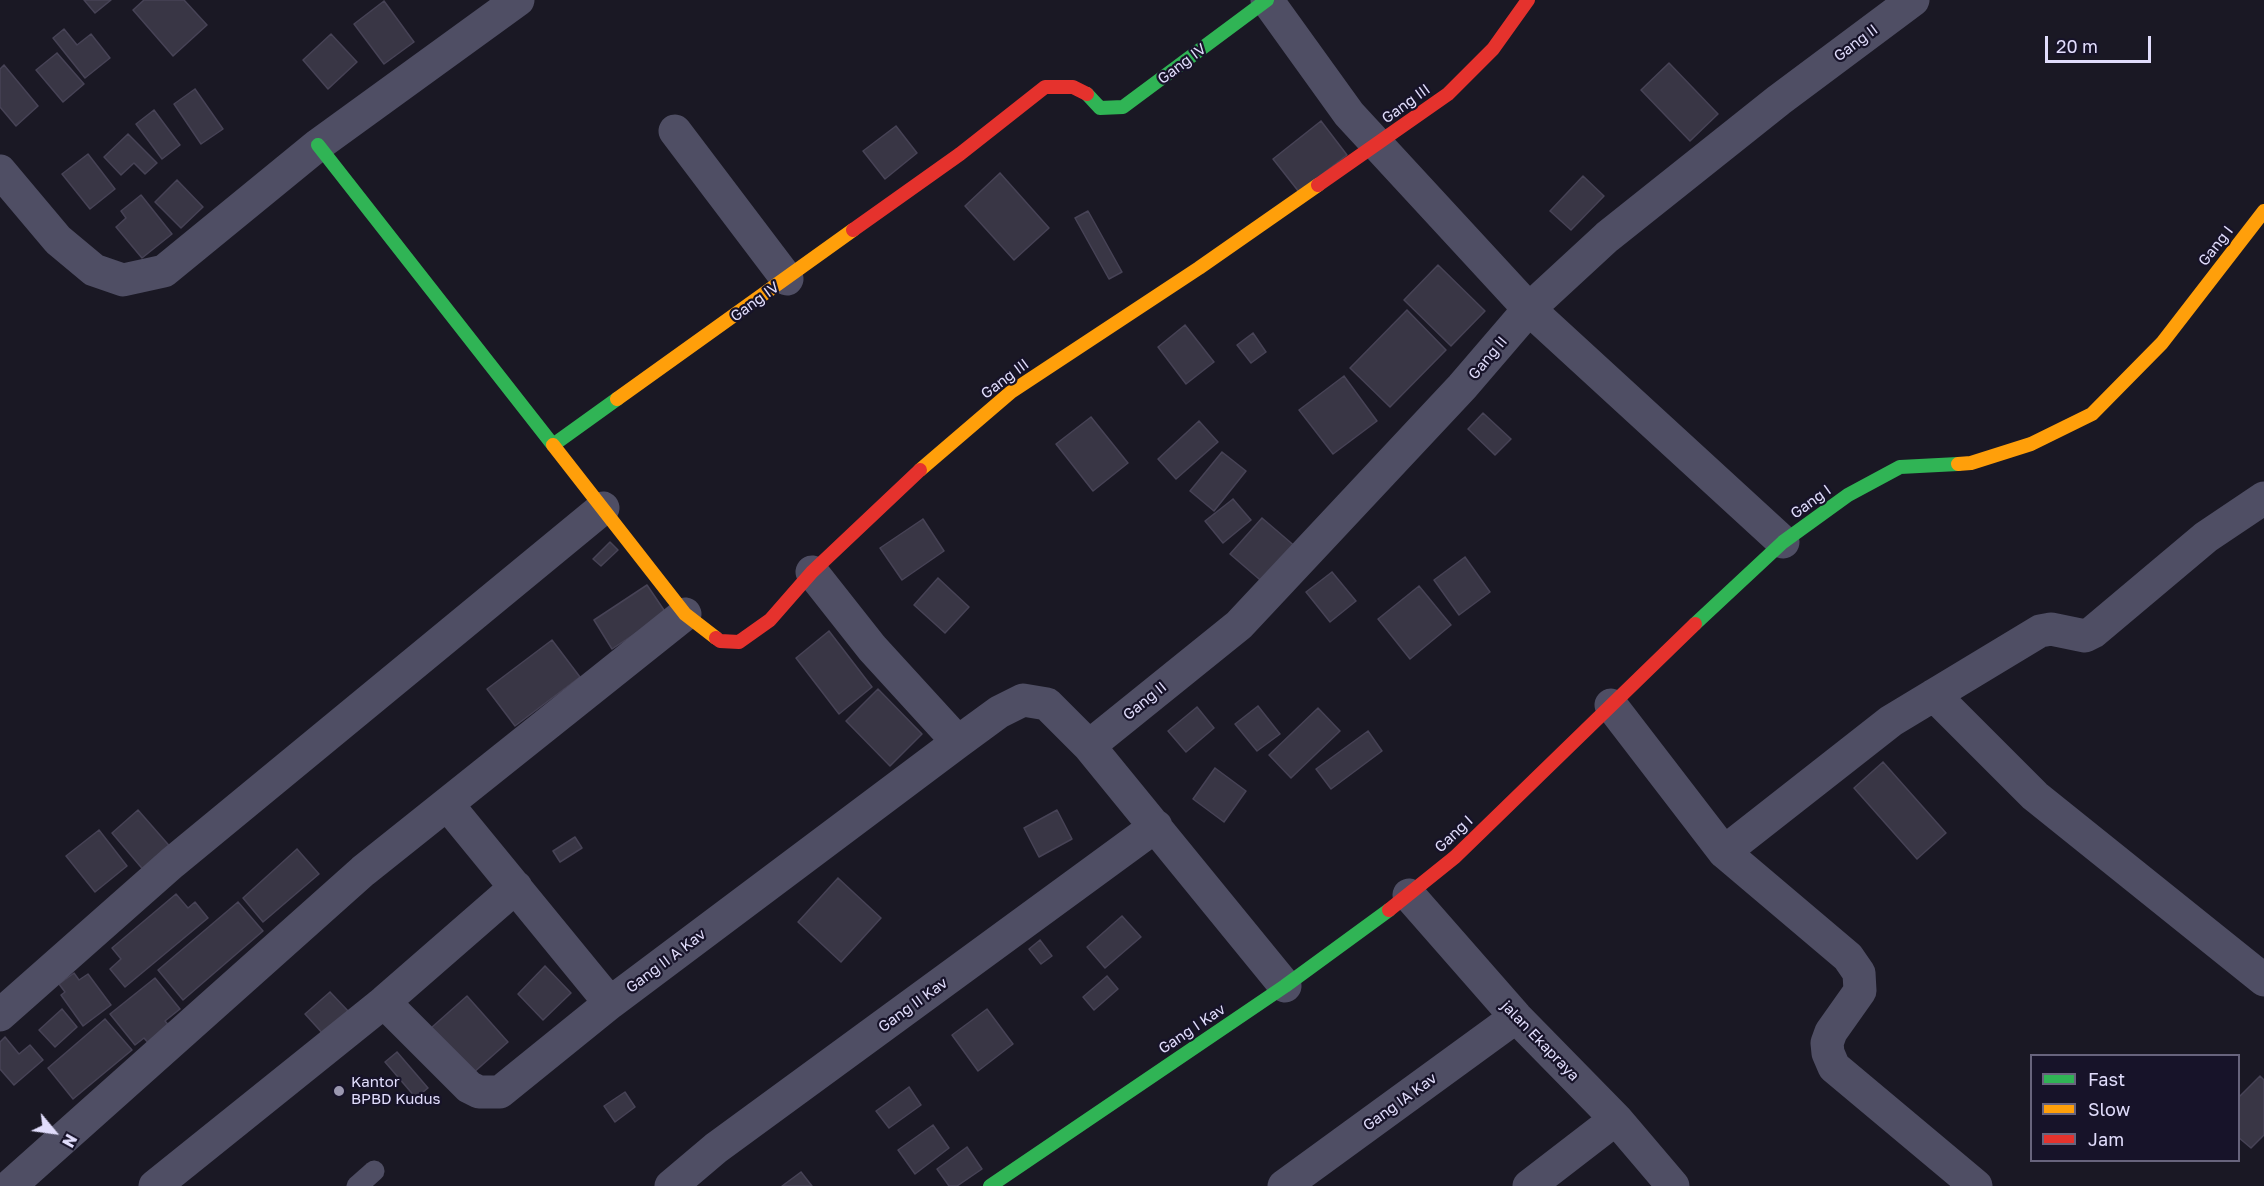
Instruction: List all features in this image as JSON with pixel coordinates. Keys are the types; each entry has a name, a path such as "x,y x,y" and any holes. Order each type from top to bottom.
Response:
{"street":[{"path":"0,171 58,240 94,270 123,280 164,271 318,145 518,0"},
{"name":"Gang III","path":"554,445 685,614 720,641 739,642 770,620 812,572 906,482 1011,393 1378,145 1448,94 1493,49 1528,0"},
{"name":"Gang II","path":"1089,746 1239,625 1462,387 1529,309 1625,222 1779,100 1913,0"},
{"path":"1277,4 1349,114 1529,309 1784,542"},
{"name":"Gang IV","path":"554,445 960,154 1045,87 1072,87 1086,93 1100,108 1111,110 1123,107 1277,4"},
{"path":"675,131 787,279"},
{"path":"318,145 554,445"},
{"name":"Gang I","path":"1409,895 1455,857 1611,705 1784,542 1848,495 1900,467 1971,463 2031,444 2092,414 2162,342 2264,211"},
{"path":"1724,852 1892,721 2040,631 2051,629 2085,636 2094,632 2206,537 2264,498"},
{"path":"0,1015 172,863 603,508"},
{"path":"812,572 872,648 958,742"},
{"path":"10,1186 363,871 685,614"},
{"path":"1934,695 2035,795 2264,980"},
{"name":"Gang II A Kav","path":"384,1002 469,1088 490,1093 500,1092 610,1003 958,742 999,712 1023,700 1047,704 1089,746 1285,986"},
{"path":"1611,705 1724,852 1848,957 1859,973 1860,991 1831,1032 1827,1043 1828,1053 1834,1067 1976,1186"},
{"path":"447,804 610,1003"},
{"name":"Gang II Kav","path":"671,1186 716,1148 1156,826"},
{"path":"156,1186 384,1002 516,887"},
{"name":"Gang I Kav","path":"990,1186 1285,986 1409,895"},
{"name":"jalan Ekapraya","path":"1409,895 1515,1017 1616,1119 1673,1186"},
{"name":"Gang IA Kav","path":"1284,1186 1515,1017"},
{"path":"1529,1186 1616,1119"}],"lane":[{"path":"357,1186 374,1171"}],"building":[{"path":"84,0 111,0 95,13"},
{"path":"144,0 184,0 207,25 173,56 133,10"},
{"path":"384,1 414,42 384,64 354,24"},
{"path":"64,29 77,45 91,34 110,58 85,78 53,38"},
{"path":"331,34 357,62 328,89 303,60"},
{"path":"57,53 84,84 63,102 36,70"},
{"path":"1669,63 1718,114 1690,141 1641,90"},
{"path":"4,65 38,106 16,126 0,107 0,69"},
{"path":"195,89 223,129 201,144 174,104"},
{"path":"154,110 180,145 162,159 136,124"},
{"path":"1321,121 1347,155 1299,192 1273,159"},
{"path":"896,126 917,153 885,179 863,151"},
{"path":"128,134 157,163 145,174 134,163 121,175 104,157"},
{"path":"88,154 115,189 90,209 62,174"},
{"path":"1000,173 1049,228 1014,260 965,206"},
{"path":"1583,176 1604,196 1571,230 1550,211"},
{"path":"177,180 203,207 181,228 155,202"},
{"path":"141,195 172,234 142,258 116,227 126,218 121,211"},
{"path":"1088,211 1122,272 1109,279 1075,218"},
{"path":"1438,265 1485,311 1451,346 1404,300"},
{"path":"1407,310 1446,350 1390,407 1350,368"},
{"path":"1185,325 1214,362 1186,384 1158,347"},
{"path":"1253,333 1266,352 1251,363 1237,345"},
{"path":"1344,376 1377,421 1333,454 1299,410"},
{"path":"1483,413 1511,439 1495,455 1468,429"},
{"path":"1091,417 1128,463 1093,491 1056,444"},
{"path":"1199,421 1218,442 1176,479 1158,459"},
{"path":"1222,452 1246,471 1214,511 1190,491"},
{"path":"1233,499 1251,520 1223,543 1205,521"},
{"path":"1262,518 1297,548 1266,585 1230,554"},
{"path":"923,519 944,551 902,580 880,548"},
{"path":"610,542 618,550 601,566 593,559"},
{"path":"1465,557 1490,592 1459,615 1434,580"},
{"path":"1332,572 1356,601 1330,622 1306,592"},
{"path":"938,578 969,607 945,633 914,605"},
{"path":"647,585 666,613 612,649 594,620"},
{"path":"1419,586 1451,625 1410,659 1378,619"},
{"path":"829,631 872,687 839,714 796,658"},
{"path":"552,640 580,677 515,726 487,689"},
{"path":"878,689 922,734 890,766 846,721"},
{"path":"1258,706 1280,734 1257,751 1235,724"},
{"path":"1197,707 1214,728 1186,752 1168,731"},
{"path":"1318,708 1340,731 1291,778 1269,755"},
{"path":"1368,731 1382,751 1331,789 1316,769"},
{"path":"1883,762 1946,833 1917,859 1854,788"},
{"path":"1215,768 1246,791 1224,822 1193,799"},
{"path":"138,810 173,850 146,873 112,833"},
{"path":"1057,810 1072,839 1039,857 1024,828"},
{"path":"99,830 127,866 95,892 66,856"},
{"path":"575,837 582,848 560,862 553,851"},
{"path":"297,849 319,874 263,922 243,898"},
{"path":"838,878 881,918 841,962 798,922"},
{"path":"176,894 188,908 195,902 208,918 125,987 110,969 121,959 112,948"},
{"path":"238,902 263,931 183,1000 158,970"},
{"path":"1122,916 1141,937 1105,968 1087,947"},
{"path":"1040,940 1052,956 1041,964 1029,949"},
{"path":"545,966 571,993 543,1020 518,994"},
{"path":"74,973 79,980 88,974 111,1005 83,1026 61,995 65,992 59,984"},
{"path":"1107,976 1118,989 1094,1010 1083,997"},
{"path":"155,978 180,1009 165,1021 172,1029 151,1046 144,1038 135,1045 110,1014"},
{"path":"330,992 350,1013 325,1036 305,1014"},
{"path":"467,996 508,1042 472,1074 431,1028"},
{"path":"62,1009 77,1027 55,1047 39,1030"},
{"path":"987,1009 1013,1044 978,1071 952,1035"},
{"path":"105,1019 132,1050 73,1099 48,1068"},
{"path":"5,1037 19,1054 30,1045 43,1060 14,1085 0,1069 0,1042"},
{"path":"397,1052 428,1088 416,1098 385,1062"},
{"path":"2260,1076 2264,1080 2264,1135 2251,1148 2240,1139 2240,1096"},
{"path":"909,1087 921,1105 889,1128 876,1111"},
{"path":"625,1092 635,1107 615,1122 604,1106"},
{"path":"933,1125 949,1148 915,1174 898,1150"},
{"path":"967,1147 982,1169 957,1186 949,1186 937,1169"},
{"path":"801,1172 812,1186 782,1186"}],"traffic: fast":[{"path":"1087,94 1100,108 1123,107 1267,0"},
{"path":"318,145 553,445 617,399"},
{"path":"1695,624 1783,542 1848,495 1900,467 1958,464"},
{"path":"990,1186 1285,986 1389,910"}],"traffic: slow":[{"path":"920,470 1011,392 1199,268 1318,185"},
{"path":"1958,464 1971,463 2031,444 2092,414 2162,343 2264,211"},
{"path":"617,399 853,230"},
{"path":"553,445 685,614 716,638"}],"traffic: jam":[{"path":"1318,185 1448,94 1493,49 1528,0"},
{"path":"853,230 960,154 1045,87 1073,87 1087,94"},
{"path":"716,638 720,641 739,642 770,620 812,572 920,470"},
{"path":"1389,910 1455,857 1695,624"}],"place":[{"name":"Kantor BPBD Kudus","path":"339,1091"}]}
